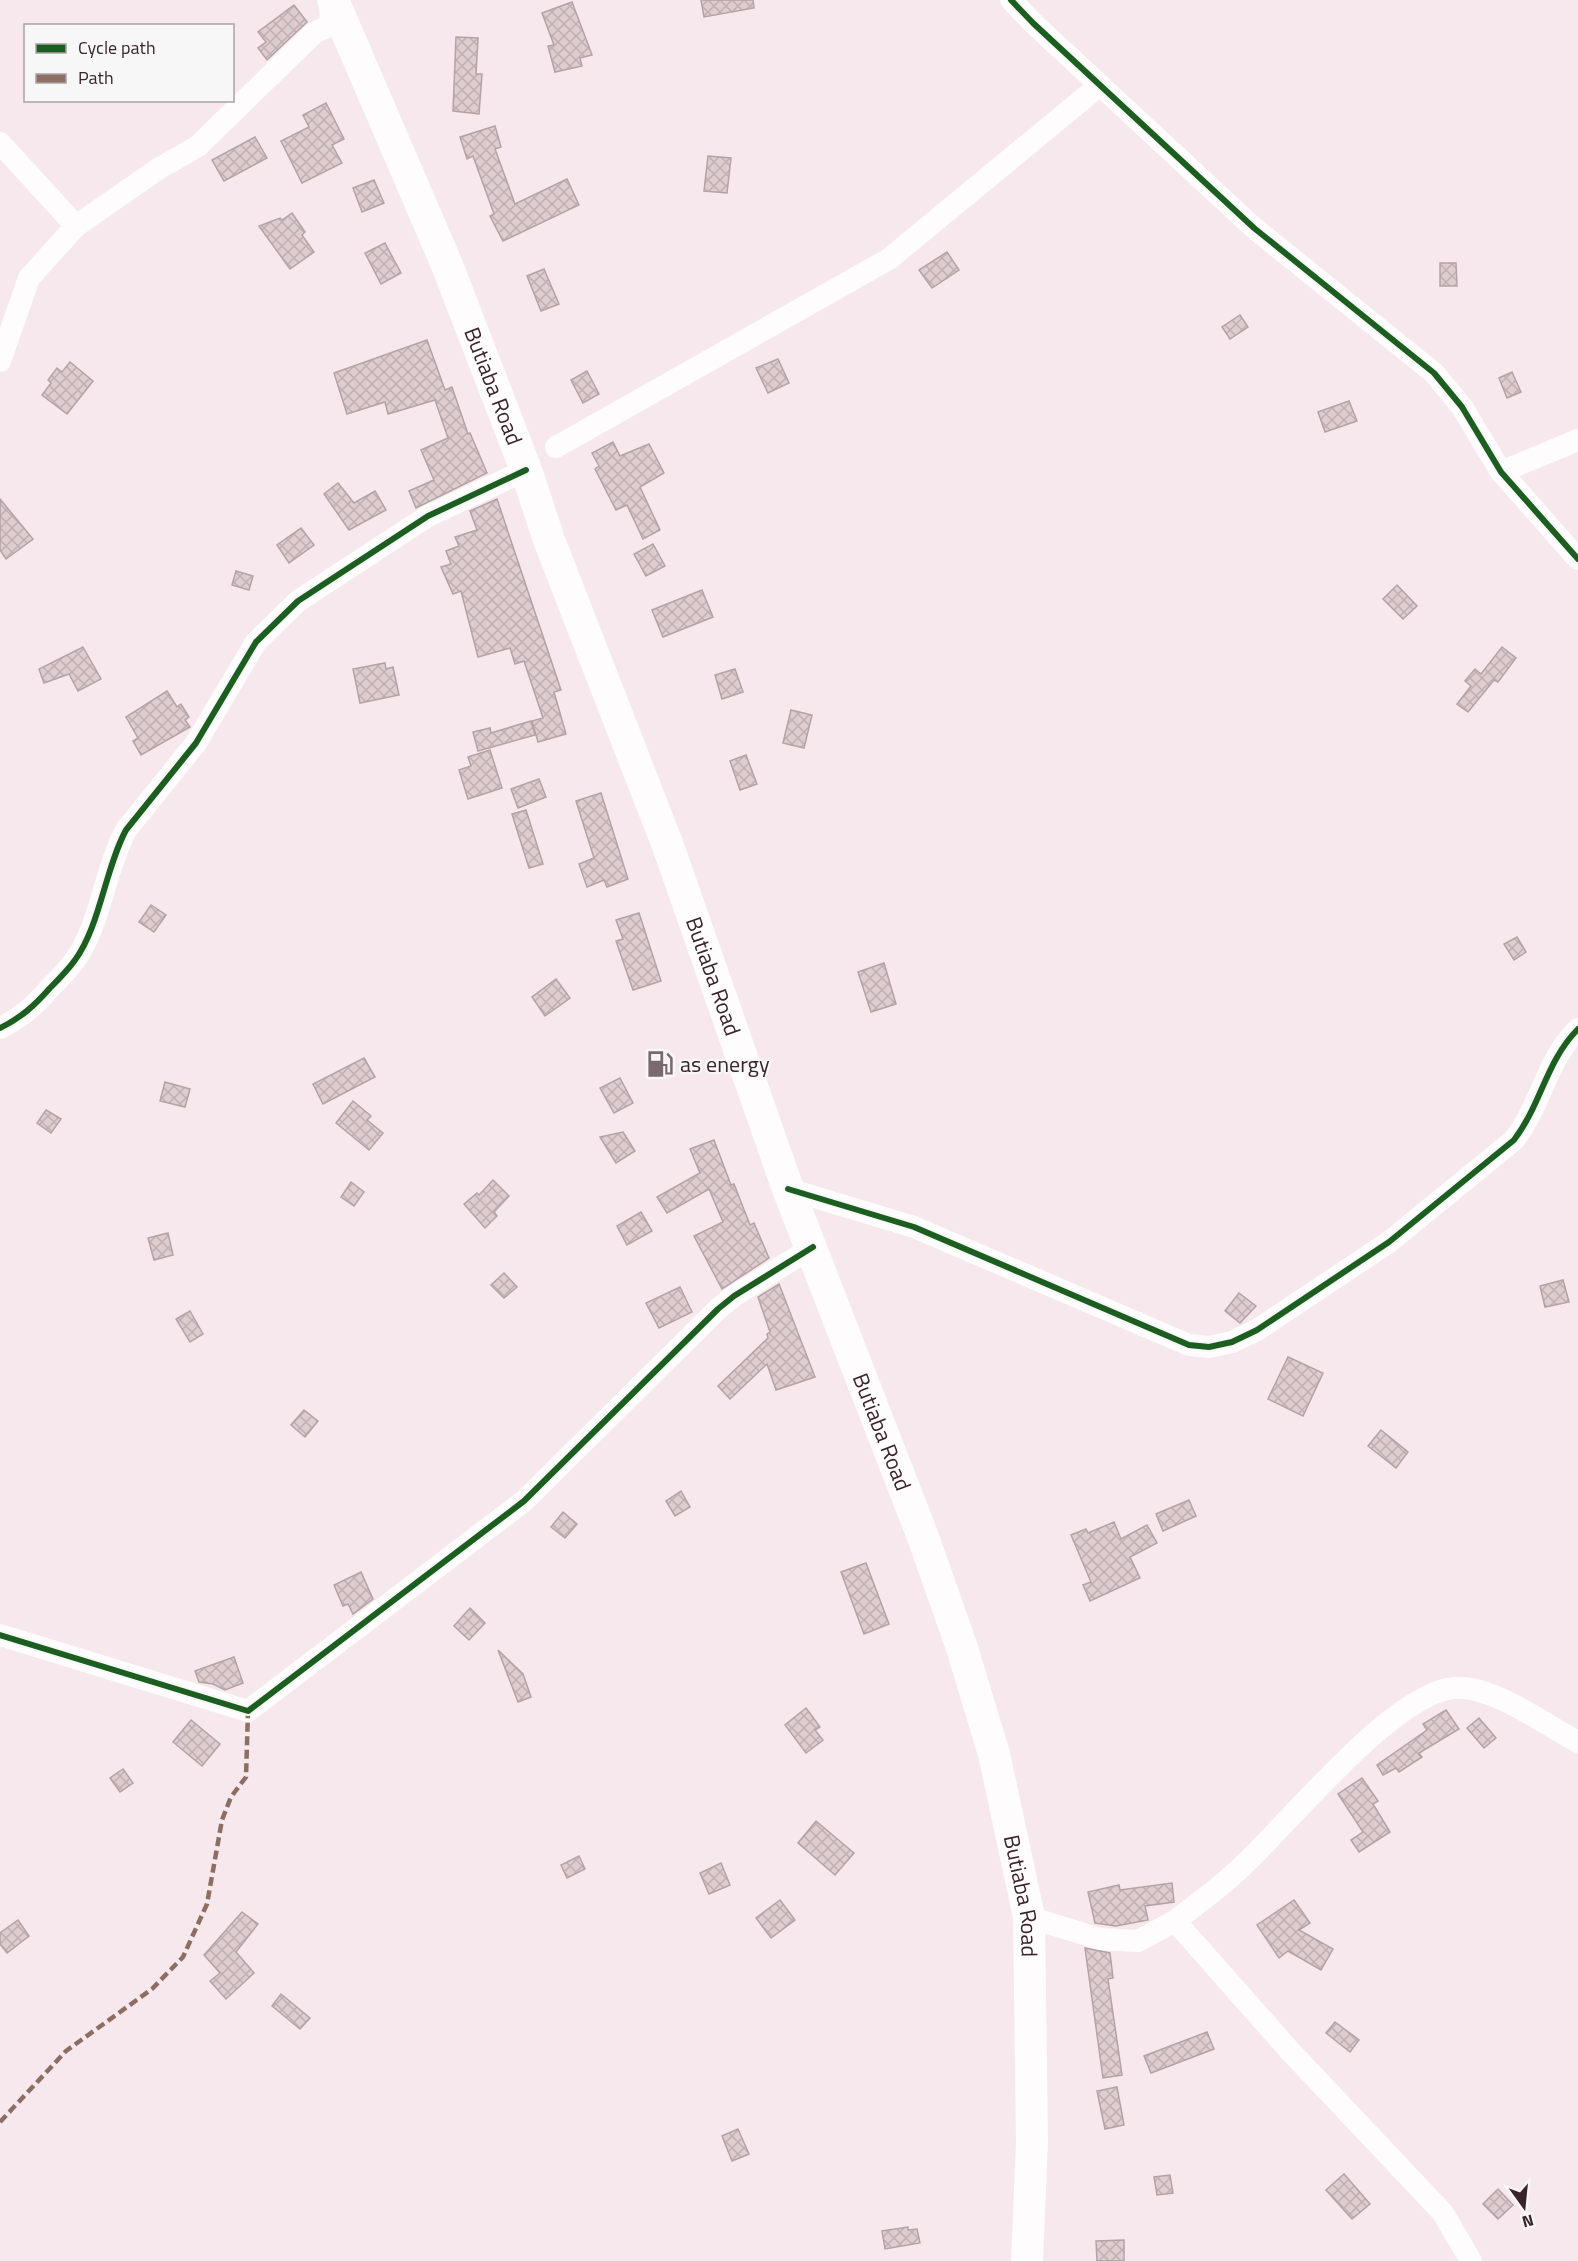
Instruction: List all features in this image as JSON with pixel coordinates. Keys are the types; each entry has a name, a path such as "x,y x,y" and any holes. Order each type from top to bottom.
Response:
{"main road":[{"name":"Butiaba Road","path":"332,0 447,265 526,470 549,540 668,846 788,1190 813,1247 923,1537 962,1648 993,1754 1029,1917 1032,2142 1027,2261"}],"street":[{"path":"0,361 29,278 76,226 158,169 181,158 198,146 314,33 331,25 332,0"},
{"path":"1011,0 1254,228 1434,373 1462,407 1501,472 1578,559"},
{"path":"556,447 889,259 1100,85"},
{"path":"0,143 76,226"},
{"path":"1501,472 1578,440"},
{"path":"0,1028 19,1019 76,960 86,941 117,846 126,830 196,743 256,642 298,601 428,516 526,470"},
{"path":"788,1190 914,1227 1189,1345 1209,1347 1232,1342 1257,1330 1389,1242 1514,1140 1527,1124 1555,1058 1578,1029"},
{"path":"0,1635 248,1711 524,1501 718,1309 813,1247"},
{"path":"1029,1917 1100,1939 1138,1941 1175,1921 1236,1872 1339,1765 1413,1705 1434,1693 1454,1688 1475,1689 1499,1699 1578,1742"},
{"path":"1175,1921 1290,2051 1443,2213 1471,2261"}],"building":[{"path":"701,0 753,0 754,8 704,17"},
{"path":"572,2 592,55 580,58 582,66 555,72 548,46 554,45 542,13"},
{"path":"294,5 307,22 267,60 258,48 266,42 258,32"},
{"path":"456,37 478,38 476,74 482,74 479,114 453,111"},
{"path":"326,103 344,139 332,145 342,163 302,183 281,141 309,127 303,115"},
{"path":"495,126 501,147 495,149 515,204 567,179 579,205 503,241 490,216 494,214 473,156 467,159 460,137"},
{"path":"255,137 267,158 224,181 212,160"},
{"path":"708,156 731,158 727,193 704,191"},
{"path":"374,180 384,203 362,212 353,188"},
{"path":"292,213 305,232 302,235 314,252 290,269 259,226 280,218 282,220"},
{"path":"385,243 401,273 381,284 365,253"},
{"path":"947,252 959,270 932,288 919,270"},
{"path":"1440,263 1456,263 1457,286 1440,286"},
{"path":"544,269 559,304 541,311 527,276"},
{"path":"1240,315 1248,327 1230,339 1222,327"},
{"path":"427,340 445,390 452,387 468,434 470,433 487,473 416,508 409,491 434,480 421,450 448,438 435,400 388,414 385,402 347,414 334,373"},
{"path":"778,359 789,383 768,393 756,368"},
{"path":"70,362 93,381 67,414 42,395 51,383 48,380 57,368 62,372"},
{"path":"587,371 599,394 583,403 571,380"},
{"path":"1512,372 1521,392 1507,398 1499,378"},
{"path":"1349,401 1357,421 1325,432 1318,412"},
{"path":"613,442 620,456 649,444 664,473 640,487 660,530 643,539 627,505 616,510 595,469 599,466 592,453"},
{"path":"338,483 354,503 375,491 386,510 349,530 324,494"},
{"path":"0,499 33,539 6,559 0,550"},
{"path":"497,499 561,690 554,692 566,734 538,742 532,721 543,718 524,661 515,664 510,648 478,657 461,591 453,594 441,567 451,564 446,551 459,546 455,537 477,530 470,511"},
{"path":"301,528 314,545 289,563 277,545"},
{"path":"653,544 665,566 646,576 634,554"},
{"path":"236,571 253,576 249,590 232,585"},
{"path":"1397,585 1417,606 1403,619 1383,599"},
{"path":"702,590 713,617 663,637 652,610"},
{"path":"83,647 101,679 78,691 69,674 44,683 39,669"},
{"path":"1502,647 1516,658 1498,682 1494,680 1468,712 1457,704 1471,686 1465,681 1475,669 1481,674"},
{"path":"385,663 386,669 393,667 399,695 360,703 353,669"},
{"path":"735,669 743,692 722,699 715,675"},
{"path":"167,691 177,707 181,704 189,717 185,720 190,727 141,755 133,741 138,738 126,717"},
{"path":"791,710 812,715 804,748 783,743"},
{"path":"531,721 535,735 478,751 473,732 490,728 491,733"},
{"path":"490,750 502,788 468,799 459,770 471,766 468,757"},
{"path":"746,755 757,784 740,790 730,761"},
{"path":"539,779 546,797 518,808 511,789"},
{"path":"601,793 628,879 607,887 604,880 587,887 579,864 594,858 576,801"},
{"path":"526,810 543,864 529,868 512,814"},
{"path":"151,905 166,915 154,932 139,922"},
{"path":"639,913 661,981 633,990 616,941 623,939 616,920"},
{"path":"1517,937 1526,952 1514,960 1504,944"},
{"path":"884,963 896,1004 871,1012 858,972"},
{"path":"556,979 570,998 545,1016 532,997"},
{"path":"364,1058 375,1077 323,1104 313,1084"},
{"path":"620,1078 633,1103 614,1113 600,1088"},
{"path":"165,1082 190,1089 185,1107 160,1101"},
{"path":"353,1101 371,1116 367,1120 383,1133 369,1150 336,1123"},
{"path":"46,1110 61,1119 51,1133 37,1123"},
{"path":"623,1132 635,1151 616,1163 600,1137"},
{"path":"714,1140 731,1185 734,1184 750,1225 754,1223 769,1258 722,1289 694,1236 723,1222 709,1189 667,1213 657,1197 700,1173 690,1149"},
{"path":"493,1180 509,1196 494,1212 497,1216 485,1228 464,1204 477,1193 479,1195"},
{"path":"351,1182 364,1192 354,1206 341,1197"},
{"path":"641,1212 652,1231 627,1245 617,1226"},
{"path":"168,1233 173,1255 154,1260 148,1238"},
{"path":"504,1273 517,1287 504,1298 491,1285"},
{"path":"1563,1280 1569,1302 1545,1307 1540,1286"},
{"path":"779,1284 815,1377 776,1390 767,1364 730,1399 718,1386 768,1338 767,1334 770,1332 758,1297"},
{"path":"680,1287 692,1312 659,1328 646,1303"},
{"path":"1239,1293 1256,1306 1240,1323 1225,1311"},
{"path":"190,1311 203,1334 190,1342 176,1319"},
{"path":"1288,1357 1323,1373 1303,1416 1268,1399"},
{"path":"304,1410 318,1421 305,1437 291,1425"},
{"path":"1381,1430 1408,1452 1396,1468 1368,1446"},
{"path":"681,1491 690,1507 675,1516 666,1501"},
{"path":"1189,1500 1196,1516 1163,1531 1156,1514"},
{"path":"563,1512 577,1524 565,1538 551,1527"},
{"path":"1114,1522 1121,1539 1147,1525 1157,1543 1130,1557 1140,1578 1090,1601 1083,1585 1091,1582 1071,1535 1086,1529 1088,1533"},
{"path":"866,1563 889,1624 864,1634 841,1572"},
{"path":"361,1572 373,1599 353,1614 348,1604 343,1606 334,1585"},
{"path":"470,1608 485,1623 469,1640 454,1626"},
{"path":"498,1650 523,1674 531,1697 518,1702"},
{"path":"234,1657 243,1683 225,1690 213,1684 199,1682 195,1671"},
{"path":"806,1708 820,1727 815,1730 823,1740 806,1753 785,1725"},
{"path":"1446,1710 1459,1729 1419,1753 1422,1757 1399,1772 1396,1768 1383,1775 1377,1765 1427,1730 1423,1724"},
{"path":"1479,1718 1496,1738 1484,1748 1467,1728"},
{"path":"191,1720 220,1744 202,1766 173,1742"},
{"path":"123,1769 133,1783 120,1792 110,1778"},
{"path":"1362,1778 1378,1801 1373,1804 1390,1832 1359,1852 1351,1840 1363,1832 1338,1794"},
{"path":"816,1821 854,1853 835,1875 798,1843"},
{"path":"579,1856 585,1869 567,1878 561,1865"},
{"path":"721,1863 730,1885 709,1894 700,1873"},
{"path":"1172,1883 1174,1902 1145,1906 1148,1920 1116,1926 1095,1923 1088,1892 1119,1885 1120,1890"},
{"path":"780,1900 795,1920 771,1938 756,1918"},
{"path":"1294,1900 1310,1923 1299,1930 1333,1949 1321,1970 1288,1951 1279,1958 1257,1925"},
{"path":"242,1912 258,1924 236,1952 254,1973 226,1999 210,1981 220,1973 204,1955"},
{"path":"18,1920 29,1936 7,1953 0,1944 0,1933"},
{"path":"1085,1948 1110,1953 1113,1978 1108,1979 1122,2075 1103,2078"},
{"path":"281,1994 310,2018 300,2029 272,2006"},
{"path":"1335,2022 1359,2040 1350,2052 1326,2033"},
{"path":"1207,2032 1214,2049 1151,2073 1144,2056"},
{"path":"1117,2087 1124,2125 1105,2129 1097,2091"},
{"path":"738,2129 749,2154 732,2161 722,2136"},
{"path":"1344,2174 1370,2204 1352,2219 1326,2190"},
{"path":"1170,2175 1173,2193 1157,2195 1154,2177"},
{"path":"1498,2189 1513,2205 1498,2219 1483,2204"},
{"path":"908,2227 908,2230 917,2229 920,2243 885,2249 882,2231"},
{"path":"1124,2240 1124,2261 1097,2261 1096,2241"}],"marked path":[{"path":"0,2122 66,2051 152,1989 183,1957 207,1904 222,1820 231,1797 246,1777 248,1711"}],"cycle path":[{"path":"1011,0 1254,228 1434,373 1462,407 1501,472 1578,559"},
{"path":"0,1028 15,1020 33,1005 75,960 91,931 113,862 126,830 196,743 256,642 298,601 428,516 526,470"},
{"path":"788,1189 914,1227 1189,1345 1209,1347 1232,1342 1257,1330 1389,1242 1514,1140 1531,1112 1558,1055 1578,1029"},
{"path":"0,1635 248,1711 524,1501 718,1309 734,1296 813,1247"}],"place":[{"name":"as energy","path":"660,1064"}]}
